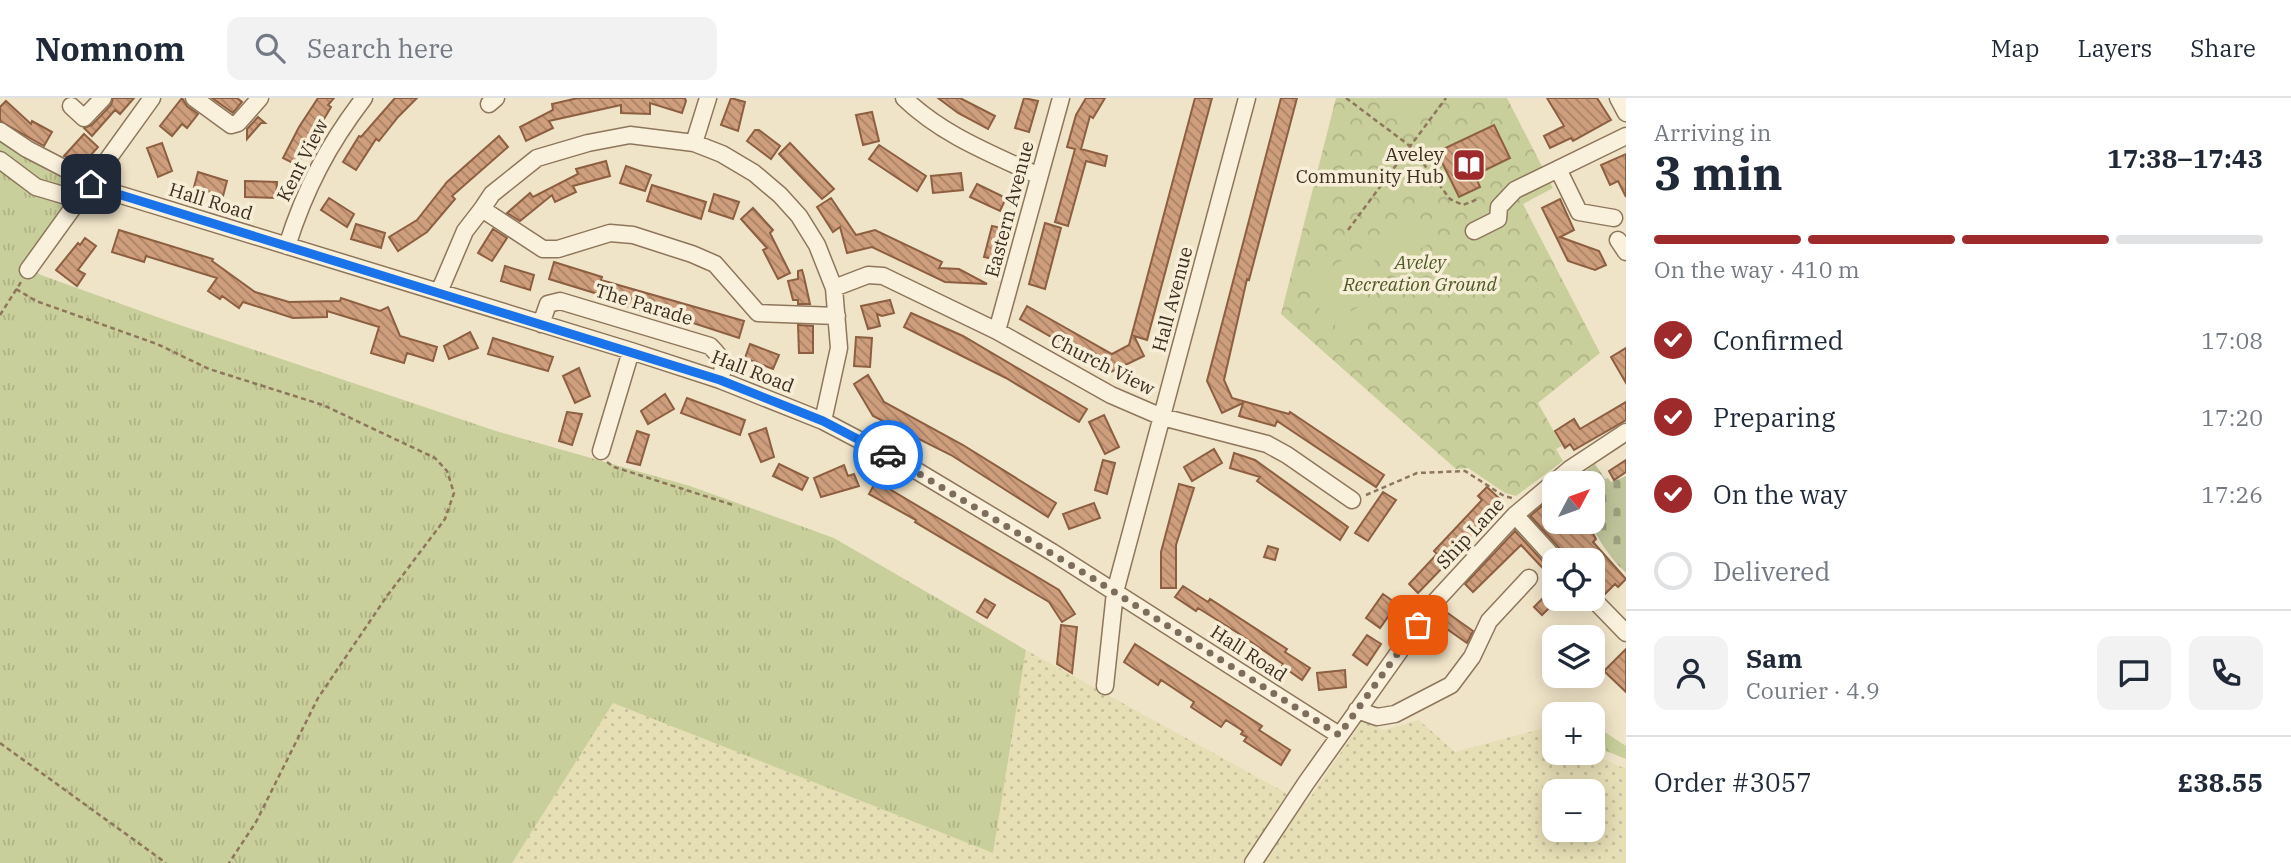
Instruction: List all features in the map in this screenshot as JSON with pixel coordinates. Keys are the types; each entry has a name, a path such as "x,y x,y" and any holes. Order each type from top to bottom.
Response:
{"street":[{"path":"71,106 85,118 103,98"},
{"path":"28,270 151,98"},
{"path":"194,98 231,125 238,123 260,98"},
{"name":"Kent View","path":"287,246 307,188 326,152 364,98"},
{"path":"694,143 708,98"},
{"path":"904,98 934,123 961,139 1039,176"},
{"name":"Eastern Avenue","path":"997,331 1061,98"},
{"name":"Hall Avenue","path":"1105,686 1115,592 1247,98"},
{"path":"1618,98 1626,113"},
{"name":"Hall Road","path":"0,131 27,149 108,191 631,351 720,380 823,421 907,465 1115,592 1339,735"},
{"path":"439,292 466,231 492,194 537,158 588,143 630,135 694,143 722,154 754,173 799,216 817,245 834,288 839,348 823,421"},
{"path":"1474,231 1498,219 1499,206 1515,190 1626,136"},
{"path":"0,160 36,187 80,200"},
{"path":"1558,169 1579,212 1614,218"},
{"path":"482,209 543,249 558,249 610,233 633,235 715,264 758,313 837,316"},
{"name":"Church View","path":"834,288 868,275 883,276 997,331 1082,380 1162,417 1267,444 1352,500"},
{"name":"The Parade","path":"541,324 548,304 560,301 710,346 723,360 724,368 720,380"},
{"path":"601,451 631,351"},
{"name":"Ship Lane","path":"1253,863 1339,735 1433,604 1528,503 1570,469 1626,432"},
{"path":"1515,515 1545,548"},
{"path":"1357,710 1377,717 1395,714 1451,685 1472,657 1489,621 1529,578"},
{"path":"1605,611 1626,633"}],"path":[{"path":"1346,98 1410,146 1450,199 1463,205 1478,200"},
{"path":"1348,230 1446,98"},
{"path":"0,315 16,289 36,301 157,344 209,369 323,405 435,458 447,471 453,493 445,519 387,596 318,698 256,822 229,863"},
{"path":"601,451 614,467 733,505"},
{"path":"1352,500 1417,473 1465,471 1504,496 1528,503"},
{"path":"0,743 166,863"}],"shaded area":[{"path":"1026,650 1306,804 1363,720 1383,730 1419,720 1455,752 1542,729 1542,765 1605,765 1605,760 1626,768 1626,863 512,863 613,703 993,853"}],"green space":[{"name":"Aveley Recreation Ground","path":"1336,98 1507,98 1553,188 1523,204 1600,353 1538,403 1562,446 1556,449 1563,461 1550,471 1542,471 1542,477 1516,496 1505,493 1468,468 1456,469 1281,314"},
{"path":"1373,98 1437,98 1415,128"},
{"path":"0,137 81,184 25,265 41,275 174,323 496,431 690,486 834,538 1026,650 993,853 613,703 512,863 0,863"},
{"path":"1417,217 1433,241 1395,265 1380,241"},
{"path":"1365,246 1385,278 1324,316 1304,284"},
{"path":"1376,296 1383,307 1377,310 1380,315 1348,333 1346,328 1339,332 1333,322"},
{"path":"1595,464 1600,471 1586,471"},
{"path":"1626,476 1626,573 1596,534 1605,534 1605,479 1608,478 1611,482"},
{"path":"1605,732 1626,746 1626,759 1606,751"}],"building":[{"path":"113,98 134,98 120,114 115,110 92,136 84,128 92,125 111,105"},
{"path":"182,98 187,106 198,114 187,128 182,124 172,136 160,126"},
{"path":"212,98 237,98 242,102 233,113"},
{"path":"318,98 334,98 297,165 283,158"},
{"path":"395,98 417,98 379,141 376,139 356,170 343,162 359,136 361,137"},
{"path":"578,98 685,98 686,101 682,113 650,103 650,114 621,113 621,105 549,121 553,128 526,141 520,127 553,110 552,104"},
{"path":"731,98 745,102 738,131 721,125"},
{"path":"938,98 960,98 995,116 988,129 958,113"},
{"path":"1024,98 1038,101 1029,132 1015,128"},
{"path":"1086,98 1105,98 1093,118 1090,116 1081,149 1107,156 1105,166 1086,161 1068,226 1055,222 1075,149 1067,147 1076,115"},
{"path":"1195,98 1212,98 1147,340 1134,336 1144,356 1111,372 1108,365 1104,367 1020,319 1027,306 1112,354 1129,345"},
{"path":"1281,98 1297,98 1249,280 1247,279 1224,380 1232,398 1289,414 1290,412 1384,475 1376,487 1277,421 1275,426 1239,416 1243,403 1222,413 1207,381"},
{"path":"1547,98 1597,98 1611,120 1573,141 1571,138 1550,148 1544,136 1564,126"},
{"path":"6,101 31,124 32,121 52,132 44,146 0,121 0,107"},
{"path":"872,112 879,141 863,145 856,115"},
{"path":"258,117 265,123 261,123 247,139 247,129"},
{"name":"Aveley Community Hub","path":"1494,125 1510,158 1475,175 1480,187 1459,197 1437,152"},
{"path":"755,130 759,130 780,146 771,159 747,141"},
{"path":"84,134 98,147 82,165 64,156"},
{"path":"499,136 508,147 452,196 455,199 427,232 398,251 389,237 417,220 447,182"},
{"path":"162,143 172,171 158,177 147,148"},
{"path":"790,143 834,189 822,199 779,154"},
{"path":"879,145 926,176 917,191 869,159"},
{"path":"1626,154 1626,197 1618,181 1610,185 1601,165"},
{"path":"606,161 610,176 573,186 576,192 555,202 552,195 520,221 507,213 530,193 533,197 578,174 576,169"},
{"path":"626,166 651,175 645,191 620,183"},
{"path":"198,172 227,181 223,196 194,187"},
{"path":"961,173 963,190 933,193 931,176"},
{"path":"245,181 277,182 276,198 245,197"},
{"path":"977,184 1006,198 1000,211 970,197"},
{"path":"652,185 706,202 701,219 647,201"},
{"path":"714,194 739,202 733,219 709,211"},
{"path":"329,198 354,214 347,227 321,210"},
{"path":"831,198 856,235 875,230 942,262 939,268 959,269 987,284 945,282 872,247 847,253 840,227 833,232 817,207"},
{"path":"1560,199 1574,230 1560,237 1599,251 1606,265 1595,270 1568,261 1542,208"},
{"path":"753,208 773,230 770,233 790,273 778,279 763,250 767,248 741,219"},
{"path":"1045,223 1061,228 1045,289 1029,284"},
{"path":"356,224 385,233 381,248 351,239"},
{"path":"992,226 1006,229 998,260 984,257"},
{"path":"493,229 507,238 492,261 478,253"},
{"path":"119,230 213,259 212,261 255,292 289,302 340,301 341,298 380,311 388,307 400,336 437,347 433,361 407,353 404,363 371,353 379,327 327,311 327,317 293,318 243,302 239,308 222,296 220,299 208,291 217,278 146,256 144,262 112,252"},
{"path":"85,238 96,246 78,270 85,274 77,286 56,270"},
{"path":"554,262 602,277 601,280 744,321 739,338 600,298 601,295 549,279"},
{"path":"505,266 534,275 530,290 501,281"},
{"path":"802,270 810,304 798,304 798,300 793,300 788,281 798,279 798,271"},
{"path":"890,300 894,313 882,316 877,314 880,326 868,329 861,306"},
{"path":"911,313 963,336 1087,409 1079,422 1006,378 904,327"},
{"path":"798,325 813,326 813,353 799,353"},
{"path":"470,332 478,348 449,359 444,346"},
{"path":"856,337 872,338 870,367 854,366"},
{"path":"493,338 553,357 548,371 488,354"},
{"path":"750,344 779,355 773,369 745,358"},
{"path":"1626,348 1626,383 1611,357"},
{"path":"579,368 590,396 575,403 563,376"},
{"path":"868,375 884,402 963,445 1056,503 1048,517 951,455 873,416 854,384"},
{"path":"665,394 674,409 648,424 641,411"},
{"path":"687,398 745,420 740,435 681,413"},
{"path":"1626,402 1626,420 1574,450 1570,444 1565,448 1555,431 1574,419 1580,429"},
{"path":"567,412 582,414 572,445 559,441"},
{"path":"1104,415 1119,447 1105,454 1089,422"},
{"path":"766,428 774,457 761,462 749,434"},
{"path":"637,431 649,435 640,465 627,462"},
{"path":"1214,449 1222,463 1192,481 1184,467"},
{"path":"1234,453 1255,460 1348,527 1340,540 1257,481 1260,477 1230,468"},
{"path":"1103,460 1115,463 1107,494 1095,490"},
{"path":"1626,460 1626,472 1614,480 1609,471"},
{"path":"779,464 808,478 802,490 773,476"},
{"path":"844,465 848,476 854,474 859,486 821,497 814,478"},
{"path":"876,481 1059,590 1075,614 1062,622 1049,602 869,494"},
{"path":"1179,484 1194,488 1176,545 1176,588 1161,588 1161,552"},
{"path":"1487,487 1502,501 1488,517 1492,521 1462,548 1465,550 1453,563 1450,560 1418,593 1409,584 1437,554 1434,551 1482,500 1478,496"},
{"path":"1383,492 1396,500 1368,541 1355,533"},
{"path":"1094,503 1100,518 1069,529 1063,514"},
{"path":"1542,506 1542,529 1530,516"},
{"path":"1515,531 1542,560 1542,567 1521,545 1473,592 1465,584"},
{"path":"1547,534 1593,534 1596,539 1593,542 1598,548 1559,548"},
{"path":"1268,546 1278,549 1275,560 1264,557"},
{"path":"1605,555 1626,579 1618,587 1615,584 1605,594"},
{"path":"1183,586 1208,602 1210,599 1287,649 1285,652 1310,668 1302,680 1241,635 1175,597"},
{"path":"1383,594 1397,604 1380,628 1366,618"},
{"path":"985,599 995,605 987,618 977,612"},
{"path":"1542,599 1542,611 1546,611 1542,615 1534,607"},
{"path":"1442,609 1473,631 1467,643 1434,620"},
{"path":"1061,625 1077,627 1072,673 1057,664"},
{"path":"1367,635 1381,644 1367,665 1353,655"},
{"path":"1135,644 1262,726 1259,730 1290,750 1281,765 1244,741 1247,737 1241,734 1243,731 1226,720 1221,727 1191,707 1194,702 1161,680 1158,685 1124,662"},
{"path":"1626,649 1626,692 1605,672"},
{"path":"1345,670 1346,687 1319,690 1317,673"}],"way so far":[{"path":"888,455 1094,579 1339,735 1418,625"}],"place":[{"name":"Aveley Community Hub","path":"1469,165"}],"route":[{"path":"91,184 720,380 823,421 888,455"}]}
